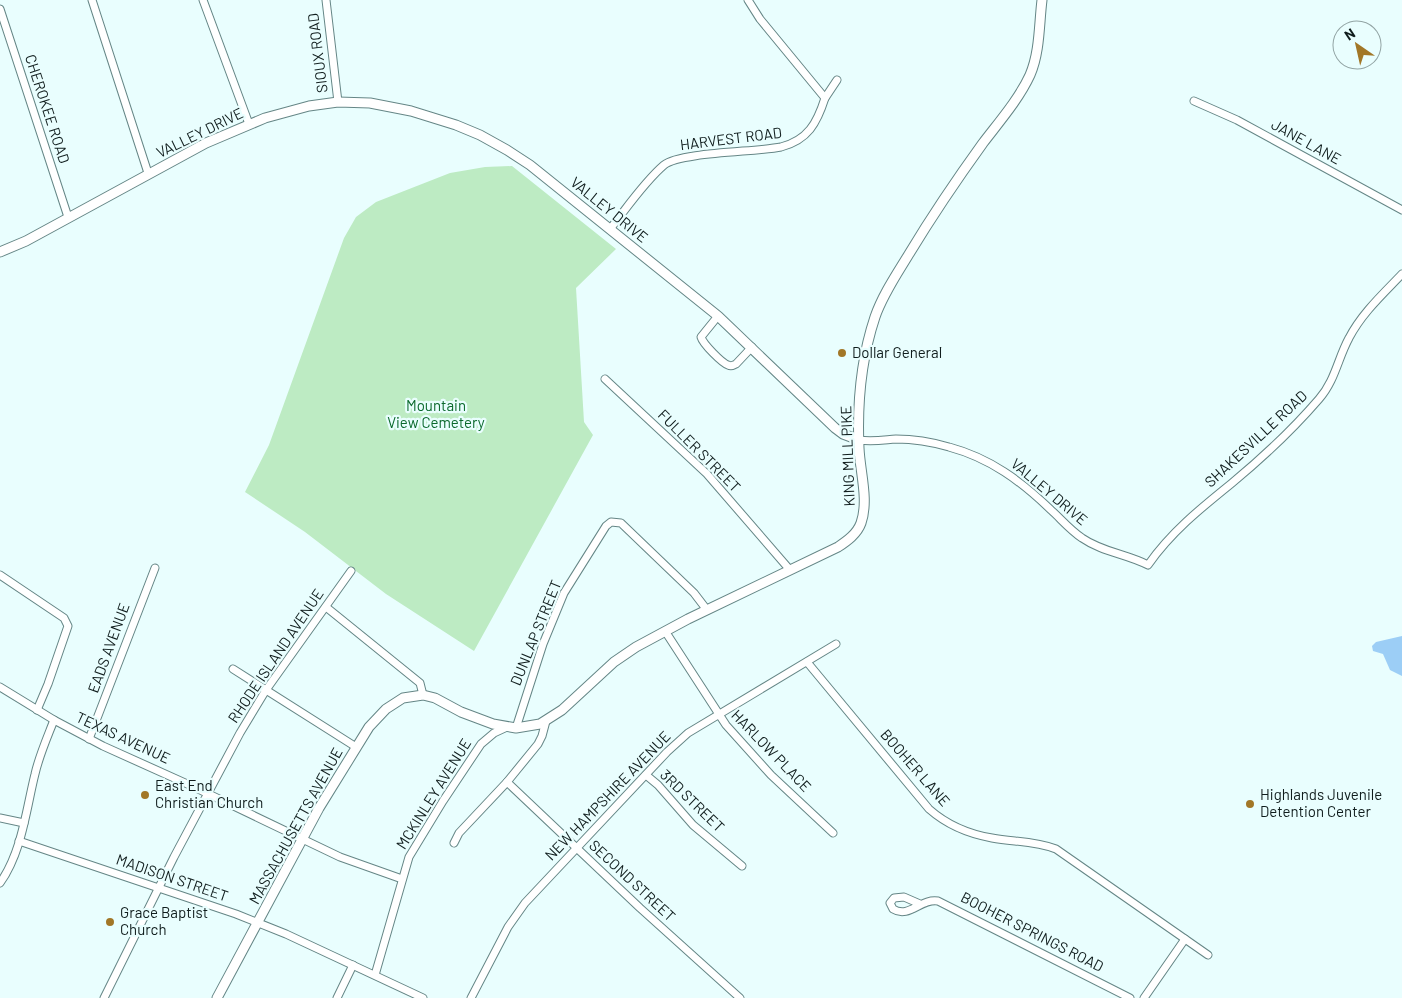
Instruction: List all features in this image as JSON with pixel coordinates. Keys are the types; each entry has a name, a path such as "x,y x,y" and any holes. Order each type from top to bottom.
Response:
{"main road":[{"name":"KING MILL PIKE","path":"511,727 536,725 546,721 562,710 614,662 636,647 706,610 842,544 852,536 861,524 864,504 858,440 860,392 863,366 876,315 893,280 928,223 1031,74 1036,51 1042,0"},
{"name":"VALLEY DRIVE","path":"0,252 26,241 206,143 249,124 295,109 338,102 370,104 411,111 456,124 480,135 530,165 718,316 835,428 843,434 858,440"},
{"path":"423,695 435,698 477,719 511,727"},
{"name":"MASSACHUSETTS AVENUE","path":"217,998 318,808 369,727 386,709 403,698 423,695"}],"street":[{"path":"92,0 148,173"},
{"path":"203,0 249,124"},
{"name":"SIOUX ROAD","path":"326,0 338,102"},
{"path":"748,0 760,19 825,98"},
{"name":"CHEROKEE ROAD","path":"0,9 68,217"},
{"name":"HARVEST ROAD","path":"610,229 650,180 670,161 773,149 792,144 805,136 818,120 825,98 837,80"},
{"name":"JANE LANE","path":"1194,101 1237,120 1402,210"},
{"name":"SHAKESVILLE ROAD","path":"1148,565 1187,519 1251,466 1320,399 1332,379 1348,339 1362,316 1402,274"},
{"path":"718,316 701,337 704,344 727,364 733,366 752,348"},
{"name":"FULLER STREET","path":"605,379 707,474 790,570"},
{"name":"VALLEY DRIVE","path":"858,440 908,439 921,441 950,447 984,460 1014,477 1081,537 1102,549 1133,558 1148,565"},
{"name":"DUNLAP STREET","path":"511,727 558,606 576,573 606,526 611,522 621,523 668,567 694,594 706,610"},
{"name":"EADS AVENUE","path":"89,738 155,568"},
{"name":"RHODE ISLAND AVENUE","path":"104,998 207,793 240,733 266,690 351,571"},
{"path":"0,574 64,618 68,626 37,710"},
{"path":"326,607 420,683 423,695"},
{"name":"HARLOW PLACE","path":"665,632 718,715 771,775 833,833"},
{"name":"NEW HAMPSHIRE AVENUE","path":"471,998 517,913 679,741 718,715 836,644"},
{"name":"BOOHER LANE","path":"807,662 923,802 938,817 954,826 980,836 1037,843 1056,849 1208,955"},
{"path":"232,669 356,747"},
{"name":"TEXAS AVENUE","path":"0,687 54,720 89,738 302,839 349,860 402,879"},
{"path":"0,883 10,865 19,841 35,773 54,720"},
{"path":"454,843 459,833 507,782 538,744 546,721"},
{"name":"MCKINLEY AVENUE","path":"375,975 409,857 419,838 470,758 486,738 511,727"},
{"name":"3RD STREET","path":"646,774 693,825 742,866"},
{"name":"SECOND STREET","path":"507,782 640,908 740,998"},
{"path":"0,818 24,823"},
{"name":"MADISON STREET","path":"19,841 258,923 304,942 423,998"},
{"name":"BOOHER SPRINGS ROAD","path":"920,904 933,900 958,910 1130,998"},
{"path":"1144,998 1185,939"},
{"path":"338,998 353,965"}],"green space":[{"name":"Mountain View Cemetery","path":"512,166 616,249 576,288 584,422 593,435 474,651 386,594 305,532 245,492 269,445 344,238 356,217 376,202 450,173 485,167"}],"water":[{"path":"1402,636 1402,676 1390,670 1383,654 1373,651 1372,646 1376,642"}],"place":[{"name":"Dollar General","path":"842,353"},
{"name":"East End Christian Church","path":"145,795"},
{"name":"Highlands Juvenile Detention Center","path":"1250,804"},
{"name":"Grace Baptist Church","path":"110,922"}]}
